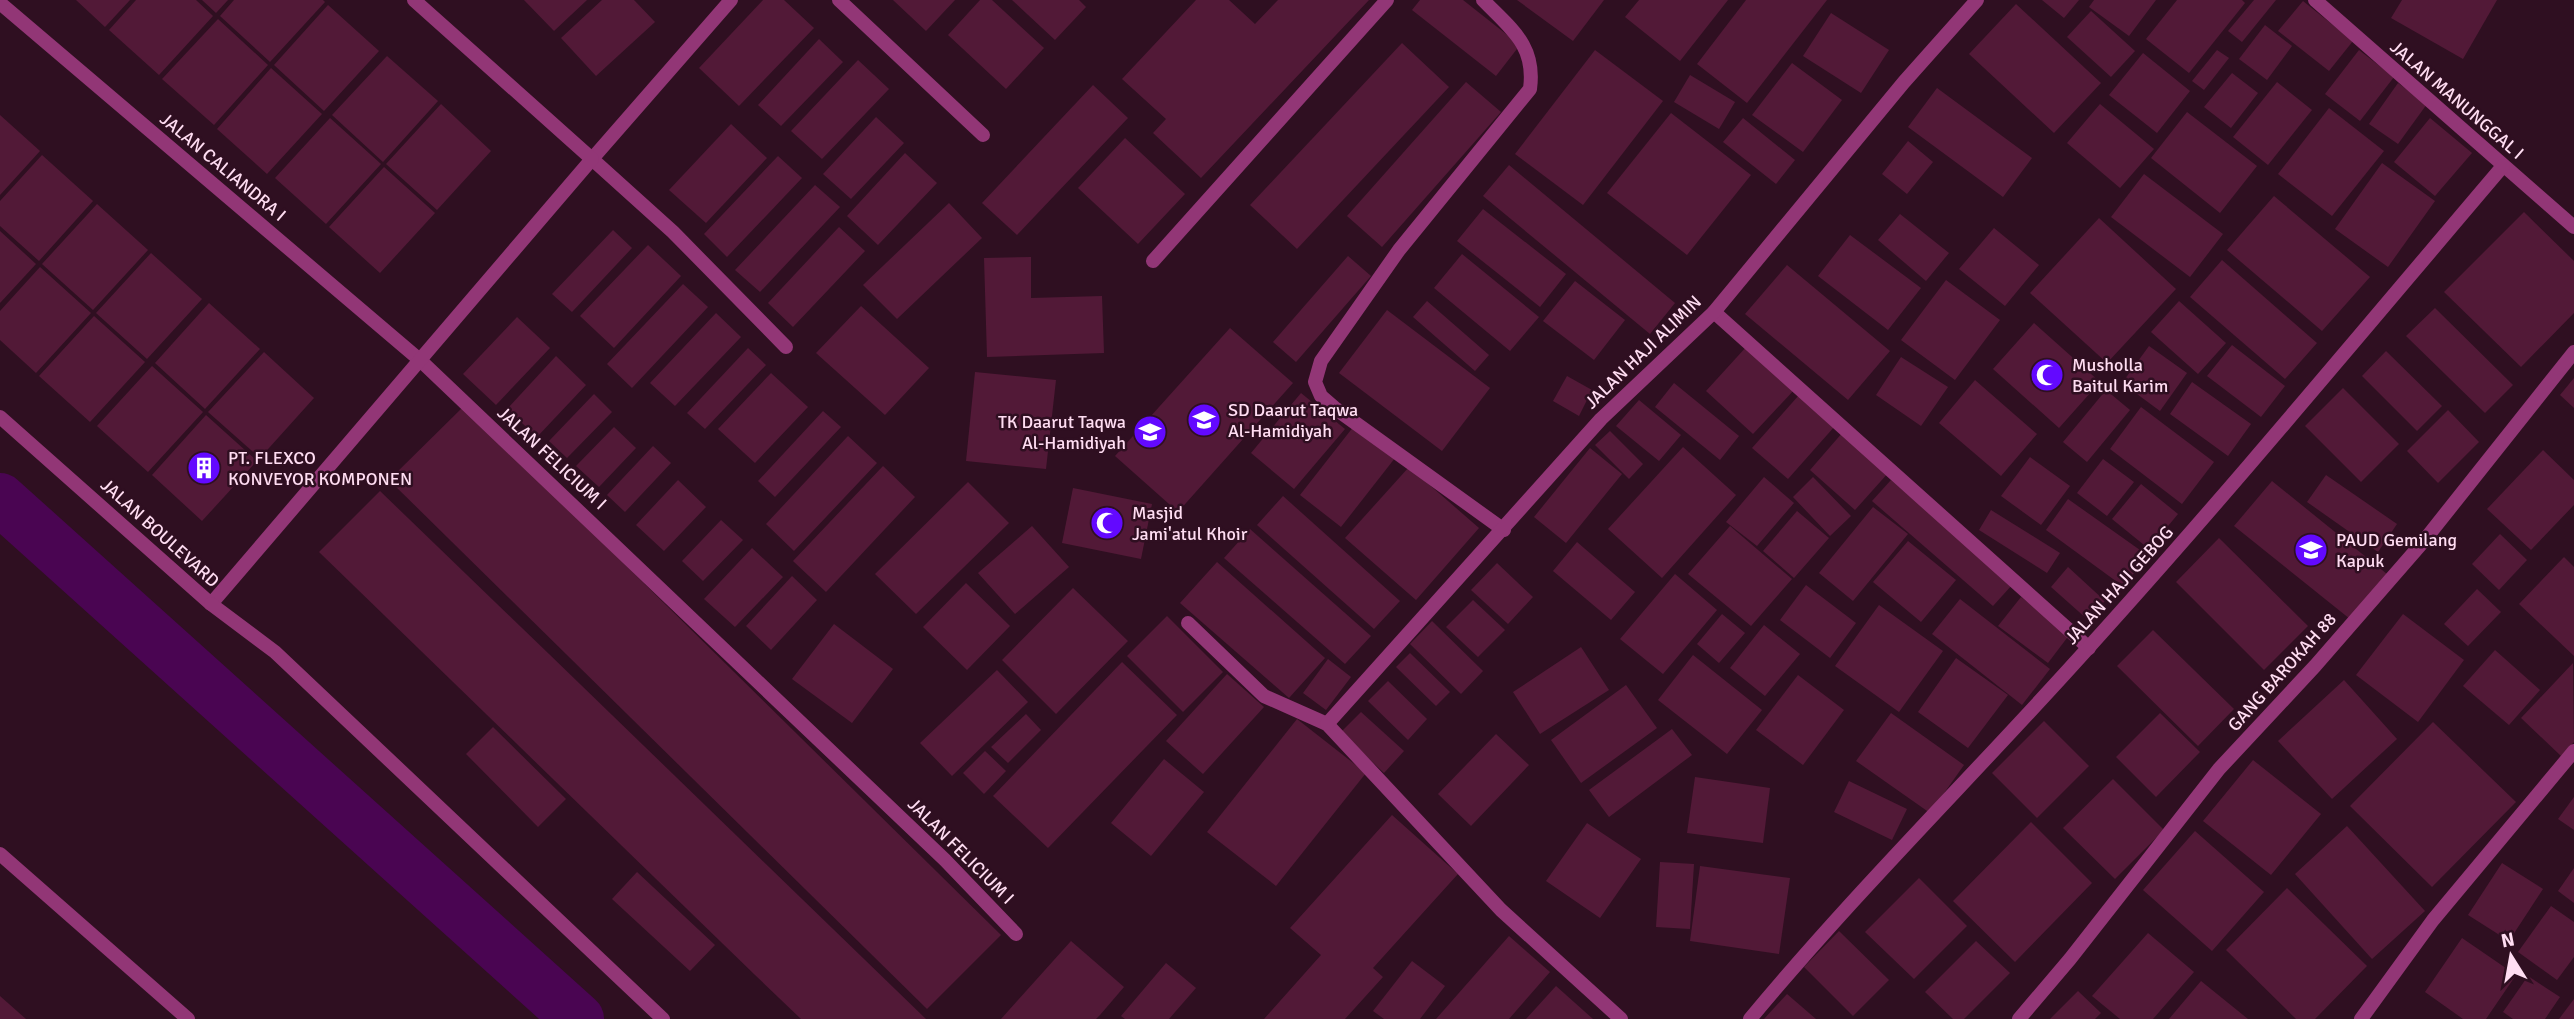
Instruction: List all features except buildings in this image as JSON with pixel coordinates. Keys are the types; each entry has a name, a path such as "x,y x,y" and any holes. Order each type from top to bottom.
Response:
{"street":[{"path":"414,0 673,232 786,347"},
{"path":"421,361 731,0"},
{"path":"839,0 983,135"},
{"path":"1153,261 1387,0"},
{"path":"1483,0 1525,45 1532,66 1530,89 1399,250 1321,361 1315,382 1321,396 1336,409 1504,530"},
{"name":"JALAN HAJI ALIMIN","path":"1328,724 1601,419 1714,312 1904,82 1977,0"},
{"name":"JALAN MANUNGGAL I","path":"2315,0 2574,227"},
{"name":"JALAN CALIANDRA I","path":"0,3 421,361"},
{"name":"JALAN HAJI GEBOG","path":"1750,1019 1795,965 2179,547 2503,166"},
{"path":"1714,312 2089,648"},
{"name":"GANG BAROKAH 88","path":"2019,1019 2070,959 2219,769 2315,666 2423,542 2574,352"},
{"name":"JALAN BOULEVARD","path":"0,417 211,604 421,361"},
{"name":"JALAN FELICIUM I","path":"421,361 945,860 1016,933"},
{"path":"211,604 275,652 663,1019"},
{"path":"1188,623 1265,696 1328,724 1501,910 1621,1019"},
{"path":"2361,1019 2433,920 2574,751"},
{"path":"0,854 188,1019"}],"waterway":[{"path":"0,499 578,1019"}],"place":[{"name":"Musholla Baitul Karim","path":"2047,375"},
{"name":"SD Daarut Taqwa Al-Hamidiyah","path":"1204,420"},
{"name":"TK Daarut Taqwa Al-Hamidiyah","path":"1150,432"},
{"name":"PT. FLEXCO KONVEYOR KOMPONEN","path":"204,468"},
{"name":"Masjid Jami'atul Khoir","path":"1107,523"},
{"name":"PAUD Gemilang Kapuk","path":"2311,550"}]}
